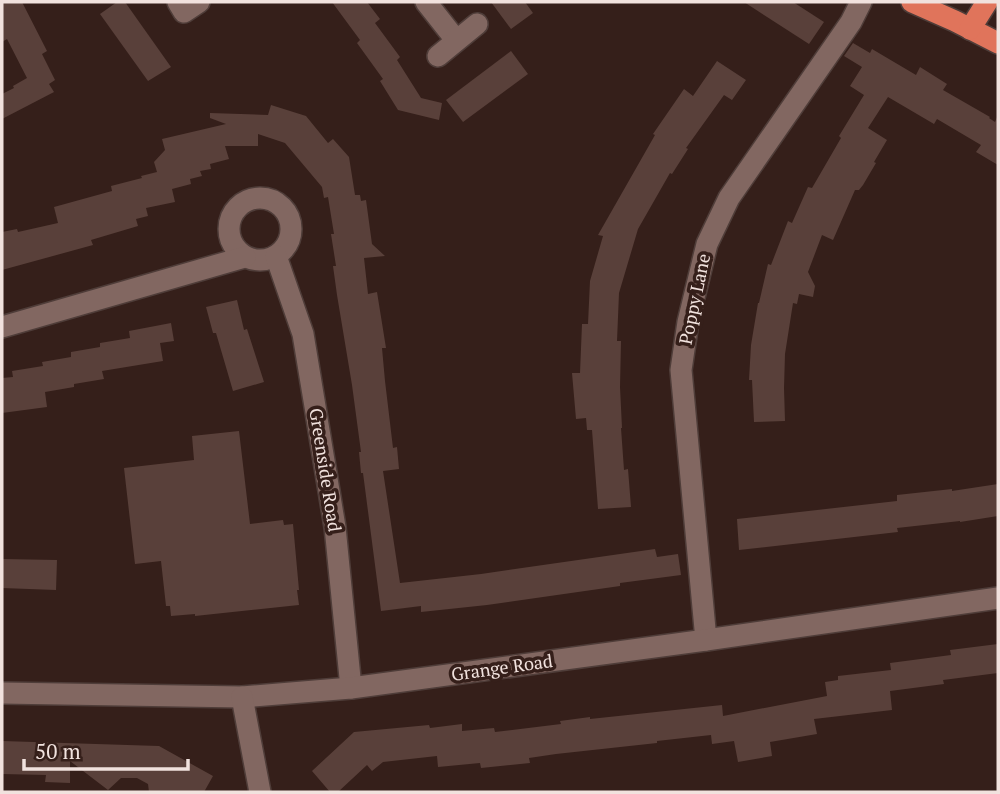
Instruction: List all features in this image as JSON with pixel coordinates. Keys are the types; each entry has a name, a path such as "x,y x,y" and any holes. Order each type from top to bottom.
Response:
{"highway":[{"path":"912,2 998,43"},
{"path":"970,29 987,2"}],"street":[{"path":"426,2 456,40"},
{"name":"Poppy Lane","path":"706,640 681,370 698,279 707,244 729,198 851,22 860,2"},
{"path":"438,56 477,24"},
{"path":"2,327 245,257 261,261 276,256 287,245 292,232 289,215 277,202 266,198 248,200 235,209 229,219 230,241 245,257"},
{"name":"Greenside Road","path":"276,256 303,334 335,527 351,688"},
{"name":"Grange Road","path":"2,693 242,697 351,688 998,598"},
{"path":"242,697 260,792"}],"building":[{"path":"2,2 22,2 47,51 42,54 55,80 49,84 54,92 2,119 2,94 27,78 7,39 2,42"},
{"path":"117,2 125,2 171,67 148,81 100,14"},
{"path":"332,2 367,2 380,19 375,23 400,57 397,60 421,98 442,103 439,120 398,110 380,81 383,79 357,43 360,40"},
{"path":"491,2 525,2 533,13 511,29"},
{"path":"744,2 793,2 824,22 809,44"},
{"path":"853,43 870,53 872,49 916,75 920,67 947,84 943,90 995,122 998,115 998,165 976,152 981,145 937,119 934,124 888,97 868,128 887,140 863,185 859,190 855,190 833,240 822,235 808,272 815,286 813,297 799,294 797,304 793,303 785,354 785,421 754,422 752,380 749,380 751,345 768,264 771,265 788,221 792,223 808,187 812,188 864,95 850,86 862,67 844,56"},
{"path":"511,51 528,74 463,122 446,100"},
{"path":"717,61 746,80 732,100 724,95 686,148 688,149 672,174 670,173 638,229 619,293 617,341 621,341 621,428 624,470 628,469 631,507 598,509 592,430 587,430 586,418 576,419 572,373 580,373 582,324 588,324 590,281 603,236 598,235 655,135 653,134 684,89 693,96"},
{"path":"271,105 306,116 328,143 333,139 349,157 355,195 360,195 361,201 366,200 372,244 385,256 364,258 368,294 377,292 386,348 382,348 393,448 397,447 399,469 383,471 400,583 655,549 657,557 678,554 681,575 487,605 421,612 421,606 381,611 361,473 361,452 352,385 333,266 336,266 331,234 334,234 328,197 324,198 322,187 285,143 258,134 258,146 225,146 229,159 210,164 211,169 200,171 202,176 190,179 191,184 172,189 175,202 146,208 148,216 136,219 138,226 91,240 93,245 2,270 2,232 17,229 18,232 58,223 54,207 112,191 111,186 157,172 154,162 165,150 162,139 226,124 210,118 210,113 268,115"},
{"path":"237,300 244,330 247,329 264,382 233,391 206,307"},
{"path":"171,323 174,341 160,343 163,361 102,371 104,379 45,392 47,407 2,413 2,378 13,377 12,371 43,366 42,362 71,357 71,352 130,338 129,331"},
{"path":"239,431 250,524 283,520 284,525 293,524 299,605 171,616 170,606 166,606 161,561 135,564 124,468 194,460 192,436"},
{"path":"998,484 998,516 897,528 898,532 739,550 737,519 897,501 897,495"},
{"path":"2,559 57,560 56,590 2,588"},
{"path":"998,644 998,673 943,680 944,684 890,691 892,710 814,719 817,734 770,742 772,756 738,762 734,741 712,744 711,735 556,754 529,758 530,763 481,768 480,763 438,767 437,756 383,762 372,771 367,765 338,792 330,792 312,771 354,732 462,724 462,731 494,728 495,732 561,724 560,721 590,717 722,705 723,716 827,696 825,682 838,680 838,676 891,670 890,663 951,655 950,650"},
{"path":"2,741 159,746 213,776 204,792 149,792 148,784 137,778 121,778 108,790 70,761 70,783 45,782 46,775 2,774"}]}
